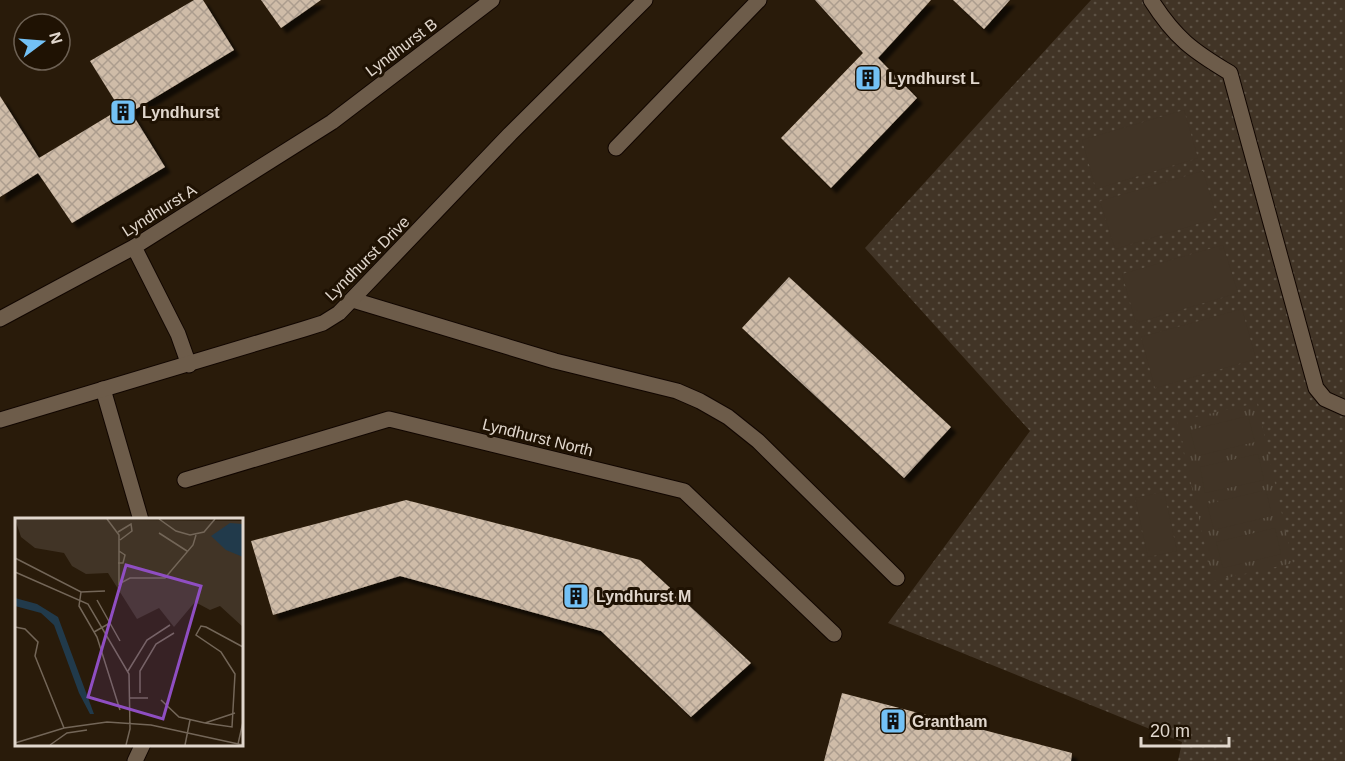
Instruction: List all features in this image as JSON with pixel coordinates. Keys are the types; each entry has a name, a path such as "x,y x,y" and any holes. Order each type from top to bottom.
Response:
{"street":[{"name":"Lyndhurst B","path":"332,122 492,0"},
{"name":"Lyndhurst Drive","path":"0,420 323,323 353,300 510,134 645,0"},
{"path":"1151,0 1161,16 1190,49 1230,73 1316,388 1325,399 1345,408"},
{"path":"616,148 753,2"},
{"name":"Lyndhurst A","path":"0,319 134,248 332,122"},
{"path":"134,248 178,334 189,365"},
{"path":"353,300 555,360 677,391 700,401 728,417 758,441 897,578"},
{"path":"103,389 141,518"},
{"name":"Lyndhurst North","path":"184,480 389,419 684,491 834,634"},
{"path":"135,761 142,746"}],"green space":[{"path":"1091,0 1345,0 1345,761 1178,761 1182,742 888,623 1030,431 865,248"},
{"path":"1184,110 1198,158 1096,189 1082,140"},
{"path":"1203,171 1217,218 1115,249 1100,201"},
{"path":"1223,245 1238,293 1136,323 1122,274"},
{"path":"1242,309 1256,359 1155,388 1141,337"},
{"path":"1257,403 1293,563 1213,581 1177,421"},
{"path":"1248,416 1255,442 1197,456 1190,430"},
{"path":"1258,454 1264,480 1205,493 1200,467"},
{"path":"1266,490 1272,516 1214,530 1207,504"},
{"path":"1164,492 1177,551 1148,557 1135,498"},
{"path":"1275,528 1281,554 1223,568 1216,542"}],"building":[{"name":"Lyndhurst","path":"194,0 203,0 234,50 131,112 165,167 72,223 38,173 0,197 0,96 39,158 120,109 90,61"},
{"path":"261,0 321,0 281,28"},
{"name":"Lyndhurst L","path":"815,0 931,0 878,58 917,98 831,188 781,138 863,53"},
{"name":"Lyndhurst L","path":"953,0 1010,0 984,29"},
{"path":"789,277 951,427 904,478 742,328"},
{"name":"Lyndhurst M","path":"406,500 640,560 751,663 691,717 601,631 400,576 273,615 251,541"},
{"name":"Grantham","path":"842,693 1072,753 1071,761 824,761"}],"place":[{"name":"Lyndhurst L","path":"868,78"},
{"name":"Lyndhurst","path":"123,112"},
{"name":"Lyndhurst M","path":"576,596"},
{"name":"Grantham","path":"893,721"}]}
